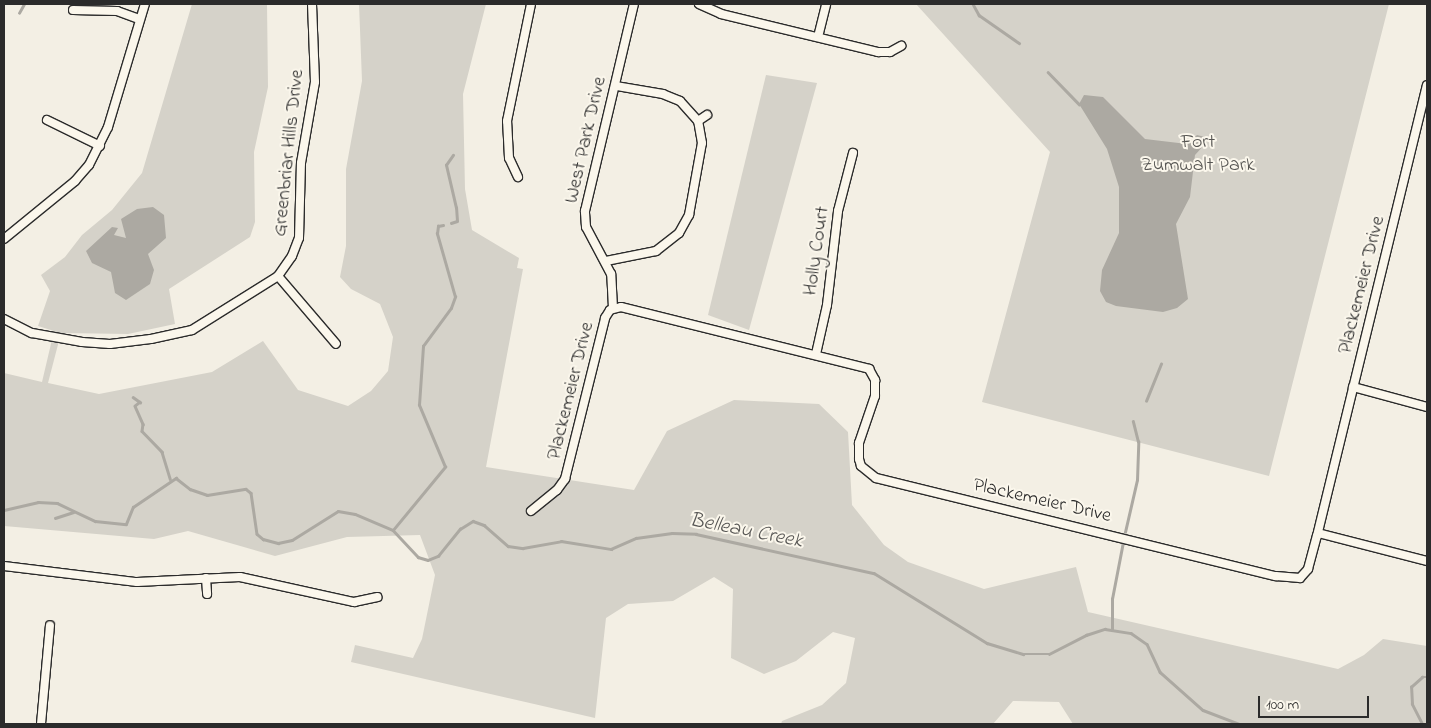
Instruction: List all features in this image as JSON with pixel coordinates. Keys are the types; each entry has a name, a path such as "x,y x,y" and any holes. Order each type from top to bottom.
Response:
{"street":[{"path":"4,239 75,181 100,146 145,4"},
{"name":"Greenbriar Hills Drive","path":"4,319 32,333 82,342 142,340 192,330 278,276 292,256 299,238 300,163 315,82 312,4"},
{"path":"518,177 509,158 507,121 532,4"},
{"name":"West Park Drive","path":"613,308 611,274 606,261 590,236 585,211 634,4"},
{"path":"699,4 721,14 878,52 890,52 902,46"},
{"path":"818,37 826,4"},
{"path":"73,10 116,11 139,19"},
{"name":"Plackemeier Drive","path":"531,511 557,490 565,479 605,318 613,308 633,309 863,366 873,373 875,396 858,452 861,466 876,478 1287,578 1305,574 1318,533 1427,85"},
{"path":"606,261 656,251 671,241 684,227 689,216 702,147 698,121 687,107 676,99 616,86"},
{"path":"698,121 707,115"},
{"path":"47,120 100,146"},
{"name":"Holly Court","path":"816,354 827,305 838,211 853,153"},
{"path":"278,276 336,344"},
{"path":"1353,387 1427,407"},
{"path":"1318,533 1427,560"},
{"path":"4,566 137,582 240,577 354,602 377,597"},
{"path":"206,578 207,594"},
{"path":"41,724 50,625"}],"green space":[{"path":"192,4 267,4 268,87 254,152 255,222 250,237 169,289 175,324 128,334 61,333 48,383 99,394 212,372 263,341 298,390 348,406 371,391 388,371 393,337 380,304 351,289 340,277 346,246 346,169 362,81 359,4 486,4 463,94 465,189 472,230 519,258 517,268 523,269 486,467 634,490 667,431 734,400 819,404 848,432 852,505 884,545 908,562 984,589 1076,567 1088,612 1338,669 1364,655 1383,639 1427,646 1427,724 1073,724 1059,702 1013,701 993,724 781,724 782,721 822,705 846,683 855,638 833,632 796,661 764,674 731,658 733,589 714,577 673,601 628,604 606,618 595,718 351,662 355,645 413,658 422,639 435,575 420,535 347,537 275,556 188,531 154,539 4,526 4,373 42,382 54,331 38,326 50,291 41,275 65,257 82,235 112,210 142,173"},
{"name":"Fort Zumwalt Park","path":"916,4 1389,4 1269,476 982,402 1050,152"},
{"path":"766,75 817,83 749,330 708,315"}],"shaded area":[{"path":"1084,95 1103,97 1145,139 1187,144 1197,135 1205,137 1206,143 1195,155 1190,197 1176,224 1188,299 1177,308 1163,312 1116,306 1106,302 1100,291 1102,270 1119,233 1119,187 1107,149 1079,104"},
{"path":"153,207 164,215 166,238 148,254 154,270 150,284 126,300 115,293 111,272 92,263 86,251 112,227 118,228 114,235 126,238 121,219 137,209"}],"waterway":[{"path":"19,13 24,4"},
{"path":"973,4 979,15 1019,43"},
{"path":"1048,72 1079,104"},
{"path":"451,223 457,221 456,208 446,165 453,155"},
{"path":"393,530 445,467 419,405 423,346 451,308 455,297 437,234 438,226 443,225"},
{"path":"1146,401 1161,364"},
{"path":"133,397 140,402 135,406 143,424 142,431 162,452 170,479"},
{"path":"1125,532 1137,480 1138,442 1133,422"},
{"name":"Belleau Creek","path":"4,510 38,502 57,503 95,521 126,524 133,507 176,478 190,489 207,495 246,489 251,493 257,534 263,539 278,543 292,540 338,511 355,514 393,530 418,557 428,560 438,556 460,529 473,521 484,525 508,546 523,548 561,541 611,549 636,538 672,533 696,534 874,573 987,643 1023,654 1049,654 1086,635 1105,629 1131,633 1147,644 1160,672 1203,710 1239,724"},
{"path":"55,518 73,512"},
{"path":"1112,629 1112,599 1123,542"},
{"name":"Belleau Creek","path":"1422,724 1412,704 1411,687 1422,677 1427,677"}]}
